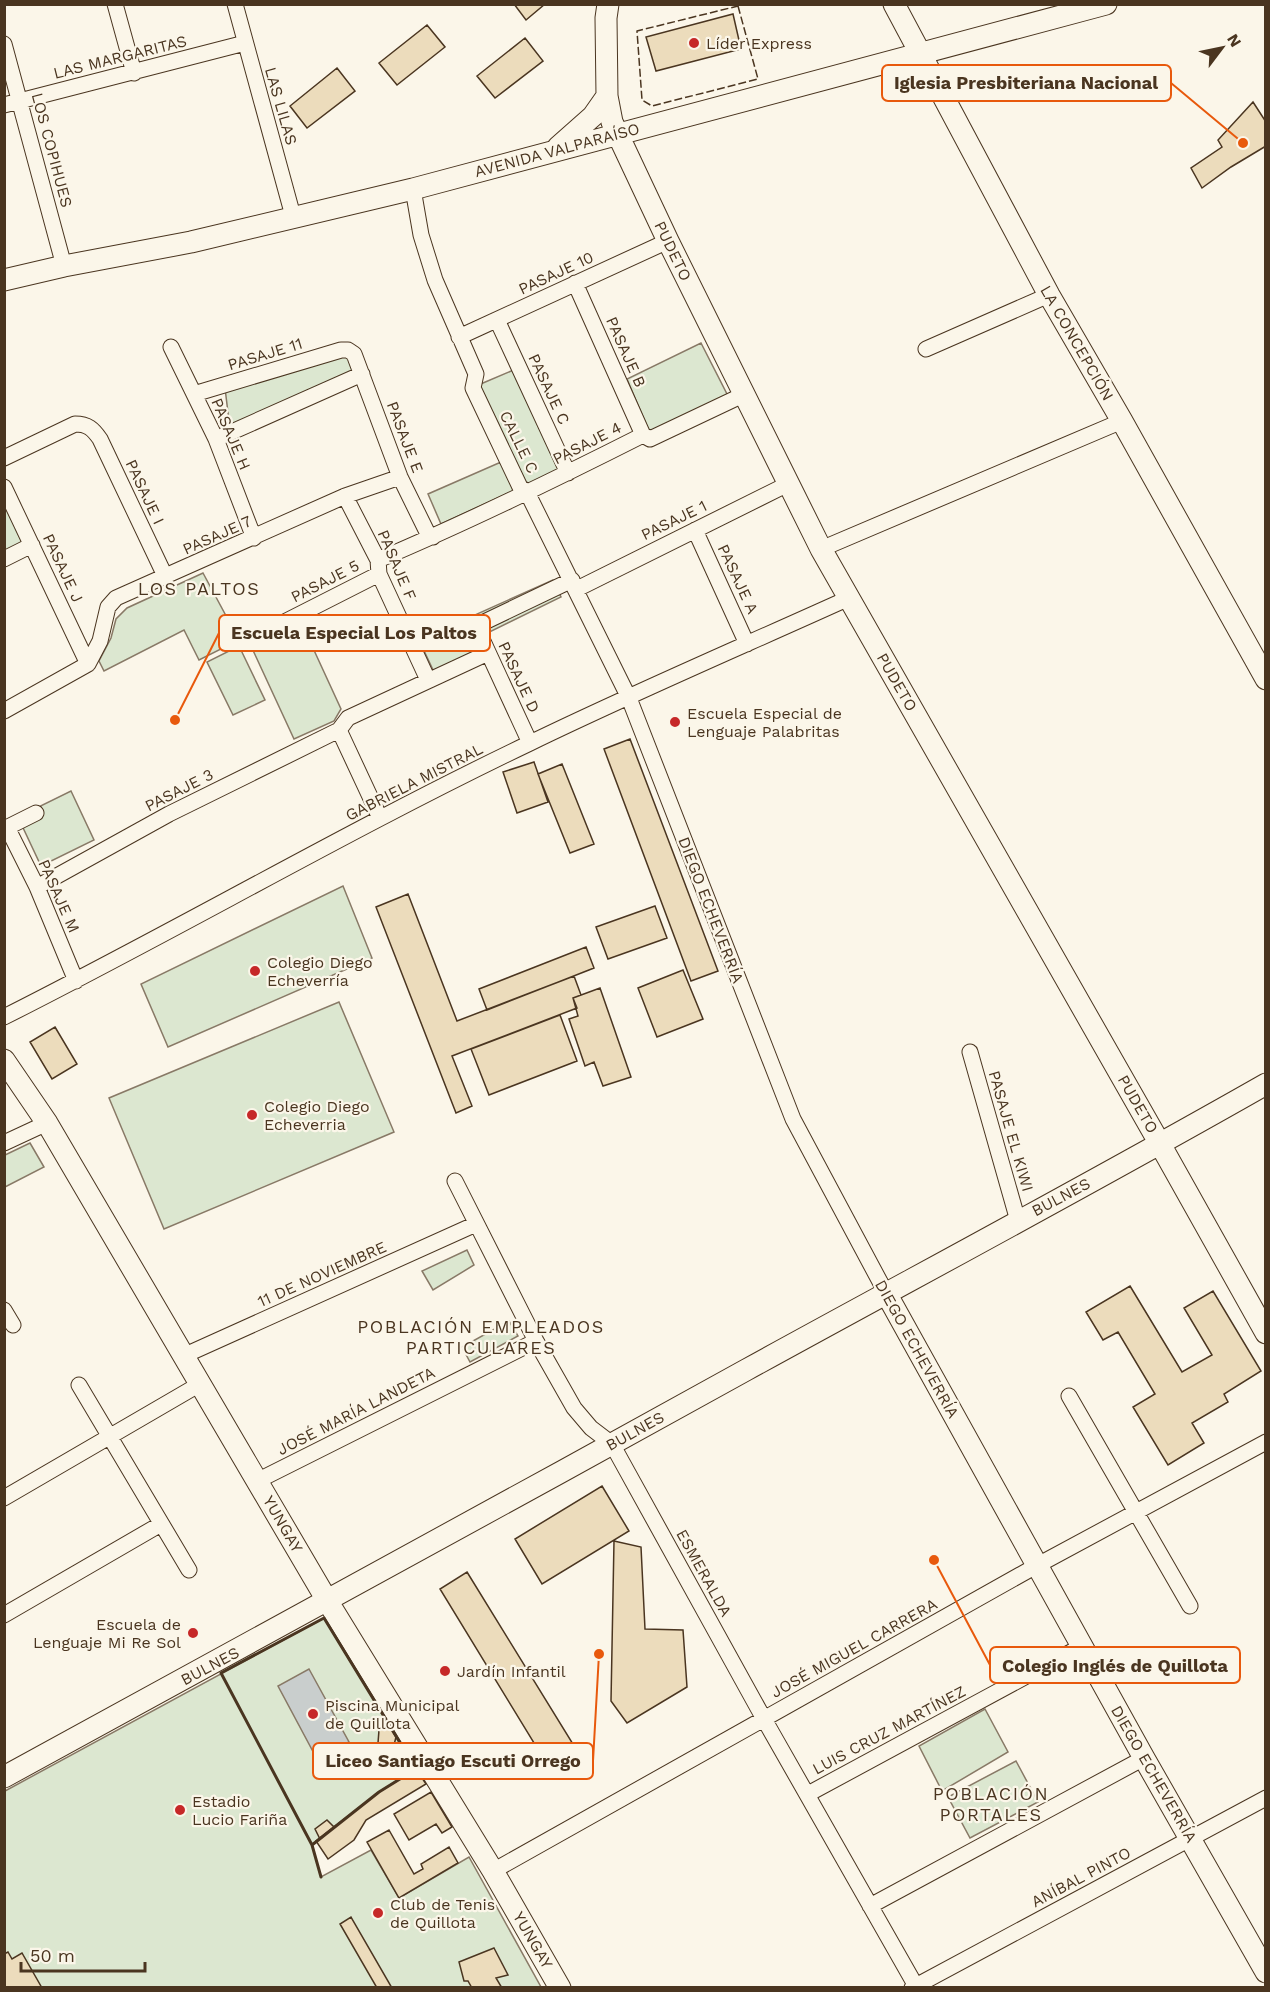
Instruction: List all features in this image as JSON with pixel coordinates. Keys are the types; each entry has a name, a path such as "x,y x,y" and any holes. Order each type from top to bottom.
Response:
{"street":[{"path":"115,4 134,73"},
{"name":"LAS LILAS","path":"235,4 293,216"},
{"name":"PUDETO","path":"608,4 606,18 607,96 616,134 668,241 821,549 1266,1333"},
{"name":"LA CONCEPCIÓN","path":"894,4 1049,295 1266,679"},
{"name":"AVENIDA VALPARAÍSO","path":"4,280 191,242 413,189 1106,4"},
{"name":"LAS MARGARITAS","path":"12,103 245,43"},
{"name":"LOS COPIHUES","path":"4,44 12,103 64,266"},
{"path":"553,152 593,116 607,96"},
{"name":"CALLE C","path":"413,189 421,235 435,280 476,374 473,388 520,487 527,492 629,698"},
{"name":"PASAJE 10","path":"459,337 668,241"},
{"name":"PASAJE B","path":"575,283 644,435"},
{"path":"926,349 1049,295"},
{"name":"PASAJE C","path":"497,320 568,473"},
{"name":"PASAJE H","path":"171,347 216,439 254,538"},
{"name":"PASAJE 11","path":"194,394 341,350 348,350"},
{"name":"PASAJE E","path":"348,350 354,354 400,477 427,532 433,537"},
{"path":"216,439 362,374"},
{"name":"PASAJE 4","path":"379,567 433,537 644,435 650,439 745,394"},
{"path":"821,549 1122,421"},
{"name":"PASAJE I","path":"4,458 75,424 88,426 100,439 166,578"},
{"name":"PASAJE 7","path":"88,664 100,641 108,607 116,598 166,578 345,496 400,477"},
{"name":"PASAJE 1","path":"476,626 695,530 789,484"},
{"name":"PASAJE J","path":"4,487 88,664"},
{"name":"PASAJE F","path":"345,496 428,680"},
{"name":"PASAJE A","path":"695,530 747,644"},
{"path":"4,559 32,545"},
{"name":"PASAJE 5","path":"255,637 379,567"},
{"name":"GABRIELA MISTRAL","path":"4,1017 76,981 380,818 530,743 849,598"},
{"name":"PASAJE D","path":"476,626 530,743"},
{"name":"PASAJE 3","path":"37,887 169,814 428,680 488,653"},
{"path":"4,711 88,664"},
{"name":"DIEGO ECHEVERRÍA","path":"629,698 793,1119 1036,1566 1266,1972"},
{"path":"341,726 380,818"},
{"path":"6,828 36,813"},
{"name":"PASAJE M","path":"6,828 37,887 76,981"},
{"name":"PASAJE EL KIWI","path":"970,1052 1018,1221"},
{"name":"YUNGAY","path":"4,1060 47,1122 328,1602 493,1871 560,1988"},
{"name":"BULNES","path":"4,1777 328,1602 1266,1084"},
{"path":"4,1143 47,1122"},
{"name":"ESMERALDA","path":"455,1181 536,1341 574,1408 591,1428 612,1444 915,1987"},
{"name":"11 DE NOVIEMBRE","path":"183,1356 476,1224"},
{"path":"4,1310 13,1325"},
{"name":"JOSÉ MARÍA LANDETA","path":"257,1480 536,1341"},
{"path":"4,1498 200,1384"},
{"path":"79,1385 189,1570"},
{"path":"1069,1396 1190,1606"},
{"name":"JOSÉ MIGUEL CARRERA","path":"493,1871 1036,1566 1266,1442"},
{"path":"4,1615 161,1524"},
{"name":"LUIS CRUZ MARTÍNEZ","path":"808,1794 1082,1646"},
{"path":"870,1906 1144,1758"},
{"name":"ANÍBAL PINTO","path":"915,1987 1266,1798"}],"green space":[{"path":"701,343 729,398 651,436 627,379"},
{"path":"345,352 357,373 230,429 225,388"},
{"path":"516,369 564,469 524,486 476,386"},
{"path":"501,462 515,490 441,524 428,494"},
{"path":"4,502 24,544 4,554"},
{"path":"203,573 239,640 199,660 184,630 104,671 99,661 111,638 116,619 127,608"},
{"path":"553,580 561,597 477,638 481,648 434,672 419,640"},
{"path":"301,622 341,709 334,721 294,739 251,646"},
{"path":"239,646 265,700 233,715 207,662"},
{"path":"71,791 94,840 41,866 18,817"},
{"name":"Colegio Diego Echeverría","path":"343,886 372,958 168,1047 141,984"},
{"name":"Colegio Diego Echeverria","path":"339,1002 394,1132 164,1229 109,1098"},
{"path":"30,1143 44,1167 5,1187 5,1155"},
{"path":"467,1250 474,1265 433,1290 422,1271"},
{"path":"509,1321 518,1336 470,1362 462,1347"},
{"name":"Estadio Lucio Fariña","path":"324,1618 416,1769 379,1792 312,1845 321,1877 371,1850 399,1898 469,1857 541,1987 5,1988 5,1791"},
{"path":"985,1709 1008,1752 942,1791 919,1746"},
{"path":"1016,1761 1038,1802 970,1838 948,1797"}],"shaded area":[{"name":"Piscina Municipal de Quillota","path":"309,1669 349,1742 317,1759 278,1686"}],"building":[{"path":"514,4 545,4 526,20"},
{"name":"Líder Express","path":"733,14 741,49 656,71 646,37"},
{"path":"427,25 445,47 397,85 379,63"},
{"path":"525,38 543,61 495,98 477,76"},
{"path":"337,68 355,91 307,128 290,106"},
{"path":"1253,102 1266,122 1266,146 1202,188 1191,168 1222,147 1218,140"},
{"path":"630,739 718,971 691,981 604,749"},
{"path":"534,762 548,802 517,813 503,772"},
{"path":"562,764 594,844 570,853 538,774"},
{"path":"408,894 457,1021 574,976 581,995 573,998 577,1008 452,1056 472,1106 456,1113 376,907"},
{"path":"655,906 667,938 608,959 596,927"},
{"path":"586,947 594,968 487,1010 479,989"},
{"path":"683,970 703,1019 657,1037 638,988"},
{"path":"600,988 631,1077 603,1086 594,1062 585,1066 569,1019 578,1016 573,998"},
{"path":"560,1015 577,1061 489,1095 471,1049"},
{"path":"55,1027 77,1064 52,1079 30,1042"},
{"path":"1130,1286 1182,1372 1212,1355 1184,1308 1213,1291 1261,1371 1224,1394 1228,1402 1192,1423 1204,1443 1168,1465 1133,1407 1155,1394 1118,1332 1103,1340 1086,1312"},
{"path":"602,1486 629,1531 542,1584 515,1539"},
{"path":"614,1541 641,1547 645,1629 683,1630 687,1687 627,1723 611,1701"},
{"path":"467,1572 584,1762 556,1779 440,1589"},
{"path":"389,1725 396,1737 394,1745 384,1747 378,1743 379,1730"},
{"path":"416,1769 426,1784 366,1820 354,1840 328,1859 316,1841 379,1792"},
{"path":"431,1792 452,1827 442,1833 436,1824 409,1840 394,1814"},
{"path":"327,1820 334,1827 320,1839 315,1829"},
{"path":"389,1830 414,1874 423,1869 421,1864 449,1847 458,1863 399,1898 367,1842"},
{"path":"351,1917 392,1988 377,1988 340,1924"},
{"path":"494,1948 508,1975 496,1978 502,1988 472,1988 468,1981 464,1981 459,1962"},
{"path":"8,1952 12,1959 22,1953 42,1988 4,1988 4,1954"}],"fence":[{"path":"738,6 758,79 652,106 642,100 637,31 738,6"}],"wall":[{"path":"324,1618 416,1769 379,1792 312,1845 221,1673 324,1618"},
{"path":"312,1845 321,1877"}],"place":[{"name":"Líder Express","path":"694,43"},
{"name":"Iglesia Presbiteriana Nacional","path":"1243,143"},
{"name":"Escuela Especial Los Paltos","path":"175,720"},
{"name":"Escuela Especial de Lenguaje Palabritas","path":"675,722"},
{"name":"Colegio Diego Echeverría","path":"255,971"},
{"name":"Colegio Diego Echeverria","path":"252,1115"},
{"name":"Colegio Inglés de Quillota","path":"934,1560"},
{"name":"Escuela de Lenguaje Mi Re Sol","path":"193,1633"},
{"name":"Liceo Santiago Escuti Orrego","path":"599,1654"},
{"name":"Jardín Infantil","path":"445,1671"},
{"name":"Piscina Municipal de Quillota","path":"313,1714"},
{"name":"Estadio Lucio Fariña","path":"180,1810"},
{"name":"Club de Tenis de Quillota","path":"378,1913"}],"district":[{"name":"LOS PALTOS","path":"199,588"},
{"name":"POBLACIÓN EMPLEADOS PARTICULARES","path":"481,1336"},
{"name":"POBLACIÓN PORTALES","path":"991,1803"}]}
